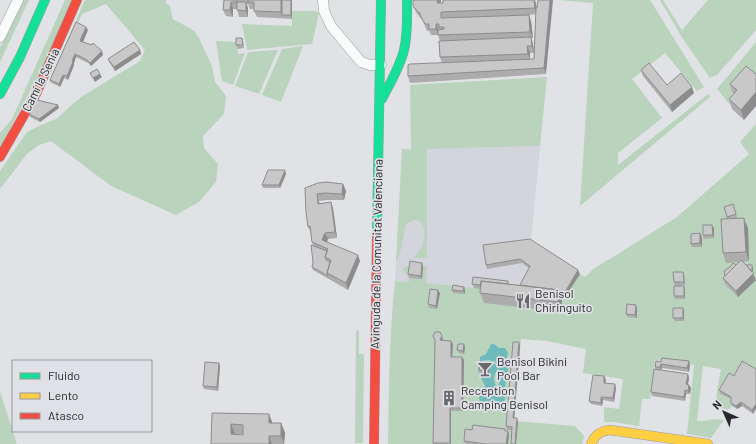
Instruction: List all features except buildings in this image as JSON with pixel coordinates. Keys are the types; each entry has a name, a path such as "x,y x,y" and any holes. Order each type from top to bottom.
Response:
{"main road":[{"path":"0,94 20,57 45,0"},
{"name":"Camí la Senia","path":"0,157 36,94 77,0"},
{"name":"Avinguda de la Comunitat Valenciana","path":"374,444 381,0"},
{"path":"380,103 397,69 405,45 407,0"},
{"path":"591,444 598,433 604,430 708,444"}],"street":[{"path":"0,37 18,0"},
{"path":"323,0 324,11 331,26 361,62 370,65 381,65"}],"shaded area":[{"path":"540,146 531,242 571,300 508,291 395,281 402,149"}],"green space":[{"path":"24,0 29,0 0,62 0,48"},
{"path":"65,0 73,0 53,47 0,148 0,133 12,119"},
{"path":"85,0 166,0 166,3 170,6 173,19 193,30 198,36 212,66 215,82 226,96 224,114 203,136 204,148 218,164 216,182 199,202 176,215 111,186 51,141 39,145 27,154 0,189 0,171 27,132 56,119 81,97 140,61 145,50 106,4 82,14 52,83 49,82"},
{"path":"559,0 650,0 704,87 697,91 665,53 632,79 662,118 618,153 618,165 708,94 710,97 580,206 593,3"},
{"path":"660,0 663,0 682,30 708,0 756,0 756,30 717,75 710,78 681,36"},
{"path":"292,11 315,11 319,13 312,44 247,50 242,24 292,26"},
{"path":"216,41 237,42 238,54 245,53 233,85 222,81"},
{"path":"756,42 756,79 749,73 731,94 737,99 731,106 717,89"},
{"path":"303,46 281,102 262,95 282,49"},
{"path":"278,50 259,94 235,86 248,52"},
{"path":"547,77 540,146 427,149 427,258 414,258 424,241 425,232 421,222 414,220 406,224 400,253 396,262 402,149 411,150 410,85"},
{"path":"756,124 756,371 720,394 732,400 732,406 728,410 720,407 717,403 717,391 721,369 703,366 697,421 715,419 724,420 711,438 687,434 694,365 655,360 650,399 642,399 639,426 604,422 604,407 619,409 623,379 583,373 586,349 547,341 521,339 514,421 575,426 584,436 582,444 388,444 390,342 395,281 409,282 409,278 402,269 411,265 427,267 426,283 474,288 521,289 580,274 585,277 592,270 677,217 749,154 740,142"},
{"path":"359,330 359,354 364,354 363,443 355,443 356,331"},
{"path":"0,392 17,444 0,444"}],"water":[{"path":"491,344 494,344 499,348 505,348 508,353 508,370 504,392 498,387 501,376 496,363 489,360 480,361 480,357 486,354"},
{"path":"489,361 495,364 498,369 494,376 496,385 505,393 505,399 502,407 483,405 479,400 485,386 478,369 483,363"}],"traffic: fast":[{"path":"0,94 20,57 45,0"},
{"path":"377,232 381,0"},
{"path":"382,99 397,69 404,50 407,32 407,0"}],"traffic: slow":[{"path":"591,444 598,434 603,431 610,430 708,444"}],"traffic: jam":[{"path":"0,157 36,94 77,0"},
{"path":"374,444 377,232"}],"place":[{"name":"Benisol Chiringuito","path":"523,301"},
{"name":"Benisol Bikini Pool Bar","path":"485,369"},
{"name":"Reception Camping Benisol","path":"449,398"}]}
